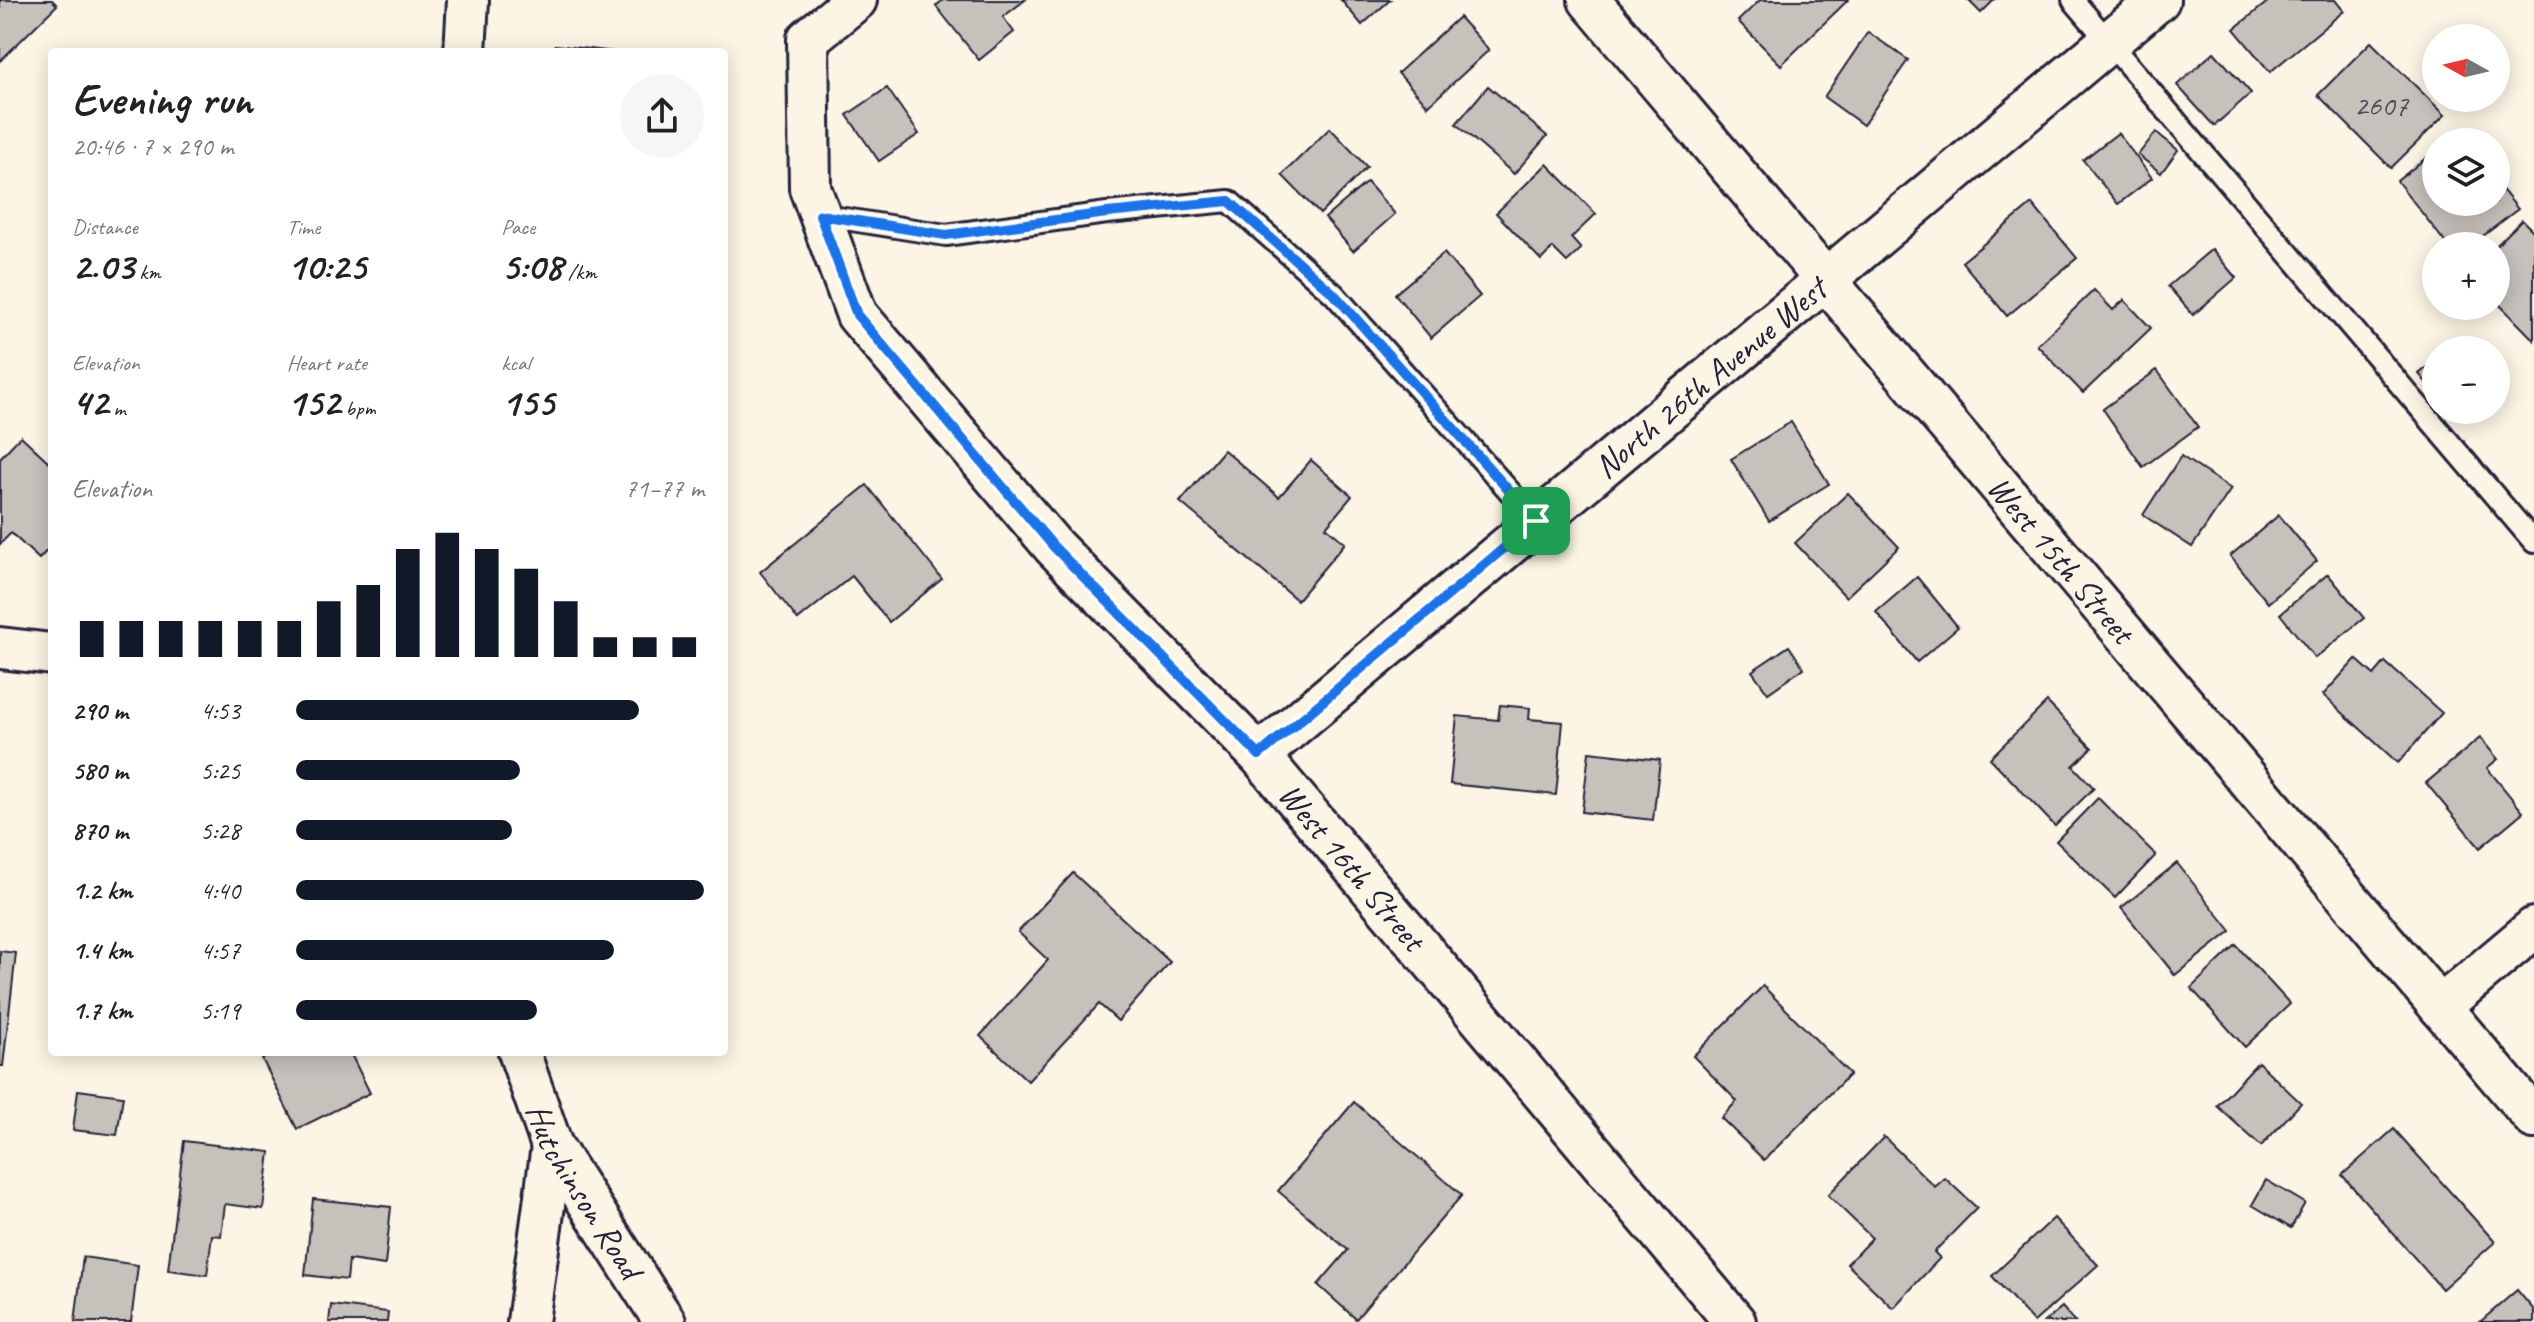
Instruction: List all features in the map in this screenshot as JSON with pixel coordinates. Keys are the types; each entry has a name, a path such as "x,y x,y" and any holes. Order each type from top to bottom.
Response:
{"street":[{"path":"465,48 468,0"},
{"name":"West 16th Street","path":"856,0 808,39 810,188 857,315 1054,547 1259,755 1735,1322"},
{"name":"West 15th Street","path":"1589,0 2534,1118"},
{"name":"North 26th Avenue West","path":"1259,755 2159,0"},
{"path":"0,648 48,654"},
{"path":"2440,1007 2534,928"},
{"name":"Hutchinson Road","path":"520,1056 552,1146 665,1322"},
{"path":"528,1322 552,1146"}],"lane":[{"path":"2073,0 2534,542"},
{"path":"820,215 946,235 1107,213 1229,201 1334,294 1536,521"}],"building":[{"path":"0,0 52,0 57,5 0,61"},
{"path":"943,0 1025,0 1003,17 1014,32 979,60 936,6"},
{"path":"1341,0 1390,0 1362,25"},
{"path":"1760,0 1848,0 1781,65 1738,21"},
{"path":"1968,0 1994,0 1981,13"},
{"path":"2270,0 2335,0 2344,11 2270,72 2234,29"},
{"path":"1459,17 1489,50 1428,106 1398,73"},
{"path":"1868,32 1908,60 1863,125 1824,97"},
{"path":"2371,42 2422,92 2422,112 2442,112 2445,115 2432,128 2422,128 2422,138 2391,168 2318,95"},
{"path":"2214,52 2251,93 2214,126 2177,85"},
{"path":"1488,86 1547,136 1514,174 1456,124"},
{"path":"887,88 919,134 879,161 847,115"},
{"path":"1330,128 1367,167 1320,214 1282,175"},
{"path":"2156,132 2178,150 2161,173 2138,155"},
{"path":"2118,133 2152,178 2118,204 2083,160"},
{"path":"2422,161 2422,213 2397,181"},
{"path":"1547,164 1596,214 1571,238 1581,249 1567,262 1553,248 1541,260 1496,213"},
{"path":"1367,182 1395,214 1353,251 1325,218"},
{"path":"2510,199 2518,209 2510,215"},
{"path":"2032,204 2077,258 2007,316 1962,262"},
{"path":"2424,216 2509,216 2488,232 2437,232"},
{"path":"2522,220 2534,232 2534,340 2510,315 2510,232"},
{"path":"2212,249 2236,278 2193,315 2168,286"},
{"path":"1444,253 1480,296 1431,338 1395,294"},
{"path":"2094,290 2113,310 2124,300 2151,328 2083,393 2037,345"},
{"path":"2157,370 2198,427 2143,467 2103,409"},
{"path":"1791,422 1829,484 1769,521 1731,459"},
{"path":"21,436 48,461 48,549 39,559 11,533 0,544 0,458"},
{"path":"1224,450 1279,497 1311,460 1352,496 1326,527 1345,543 1297,600 1180,502"},
{"path":"2181,456 2231,489 2192,547 2143,515"},
{"path":"867,485 942,579 889,622 852,576 798,620 760,572"},
{"path":"1848,493 1899,547 1846,597 1795,543"},
{"path":"2279,515 2317,561 2268,603 2230,556"},
{"path":"2328,574 2364,618 2315,658 2280,614"},
{"path":"1917,577 1958,627 1917,662 1876,612"},
{"path":"1789,646 1804,668 1768,693 1752,671"},
{"path":"2356,659 2374,675 2385,662 2442,713 2398,763 2323,695"},
{"path":"2047,702 2092,748 2073,766 2094,788 2055,826 1990,758"},
{"path":"1500,705 1530,708 1529,719 1563,722 1556,795 1450,784 1457,716 1498,720"},
{"path":"2480,738 2498,759 2487,768 2523,812 2480,848 2426,783"},
{"path":"1589,752 1660,760 1653,820 1582,812"},
{"path":"2098,798 2156,855 2115,898 2056,841"},
{"path":"2177,863 2231,931 2175,975 2121,908"},
{"path":"1073,873 1170,962 1118,1021 1099,1004 1028,1081 980,1036 1048,960 1018,932"},
{"path":"2236,945 2290,1004 2245,1047 2191,988"},
{"path":"0,951 16,953 3,1066 0,1066"},
{"path":"1763,986 1850,1074 1764,1160 1721,1118 1737,1101 1693,1056"},
{"path":"268,1056 352,1056 370,1093 297,1129 262,1059"},
{"path":"2258,1062 2301,1103 2261,1146 2217,1106"},
{"path":"78,1090 123,1096 117,1135 73,1130"},
{"path":"1354,1102 1462,1195 1356,1319 1318,1285 1348,1250 1278,1191"},
{"path":"2394,1129 2495,1242 2442,1289 2342,1175"},
{"path":"1884,1137 1935,1187 1945,1178 1977,1208 1934,1252 1940,1258 1893,1308 1847,1264 1872,1238 1828,1195"},
{"path":"184,1141 270,1152 263,1209 225,1204 221,1236 212,1235 207,1275 168,1270"},
{"path":"2266,1180 2305,1203 2291,1228 2252,1205"},
{"path":"313,1199 391,1207 385,1265 349,1260 347,1280 305,1275"},
{"path":"2054,1218 2098,1265 2034,1322 1992,1276"},
{"path":"83,1257 138,1265 131,1322 75,1322"},
{"path":"2517,1290 2534,1310 2534,1322 2480,1322"},
{"path":"331,1305 388,1312 387,1322 329,1322"},
{"path":"2062,1307 2075,1322 2044,1322"}],"route":[{"path":"1229,201 1334,294 1536,521 1259,755 1054,547 857,315 820,215 946,235 1107,213 1229,201"}]}
